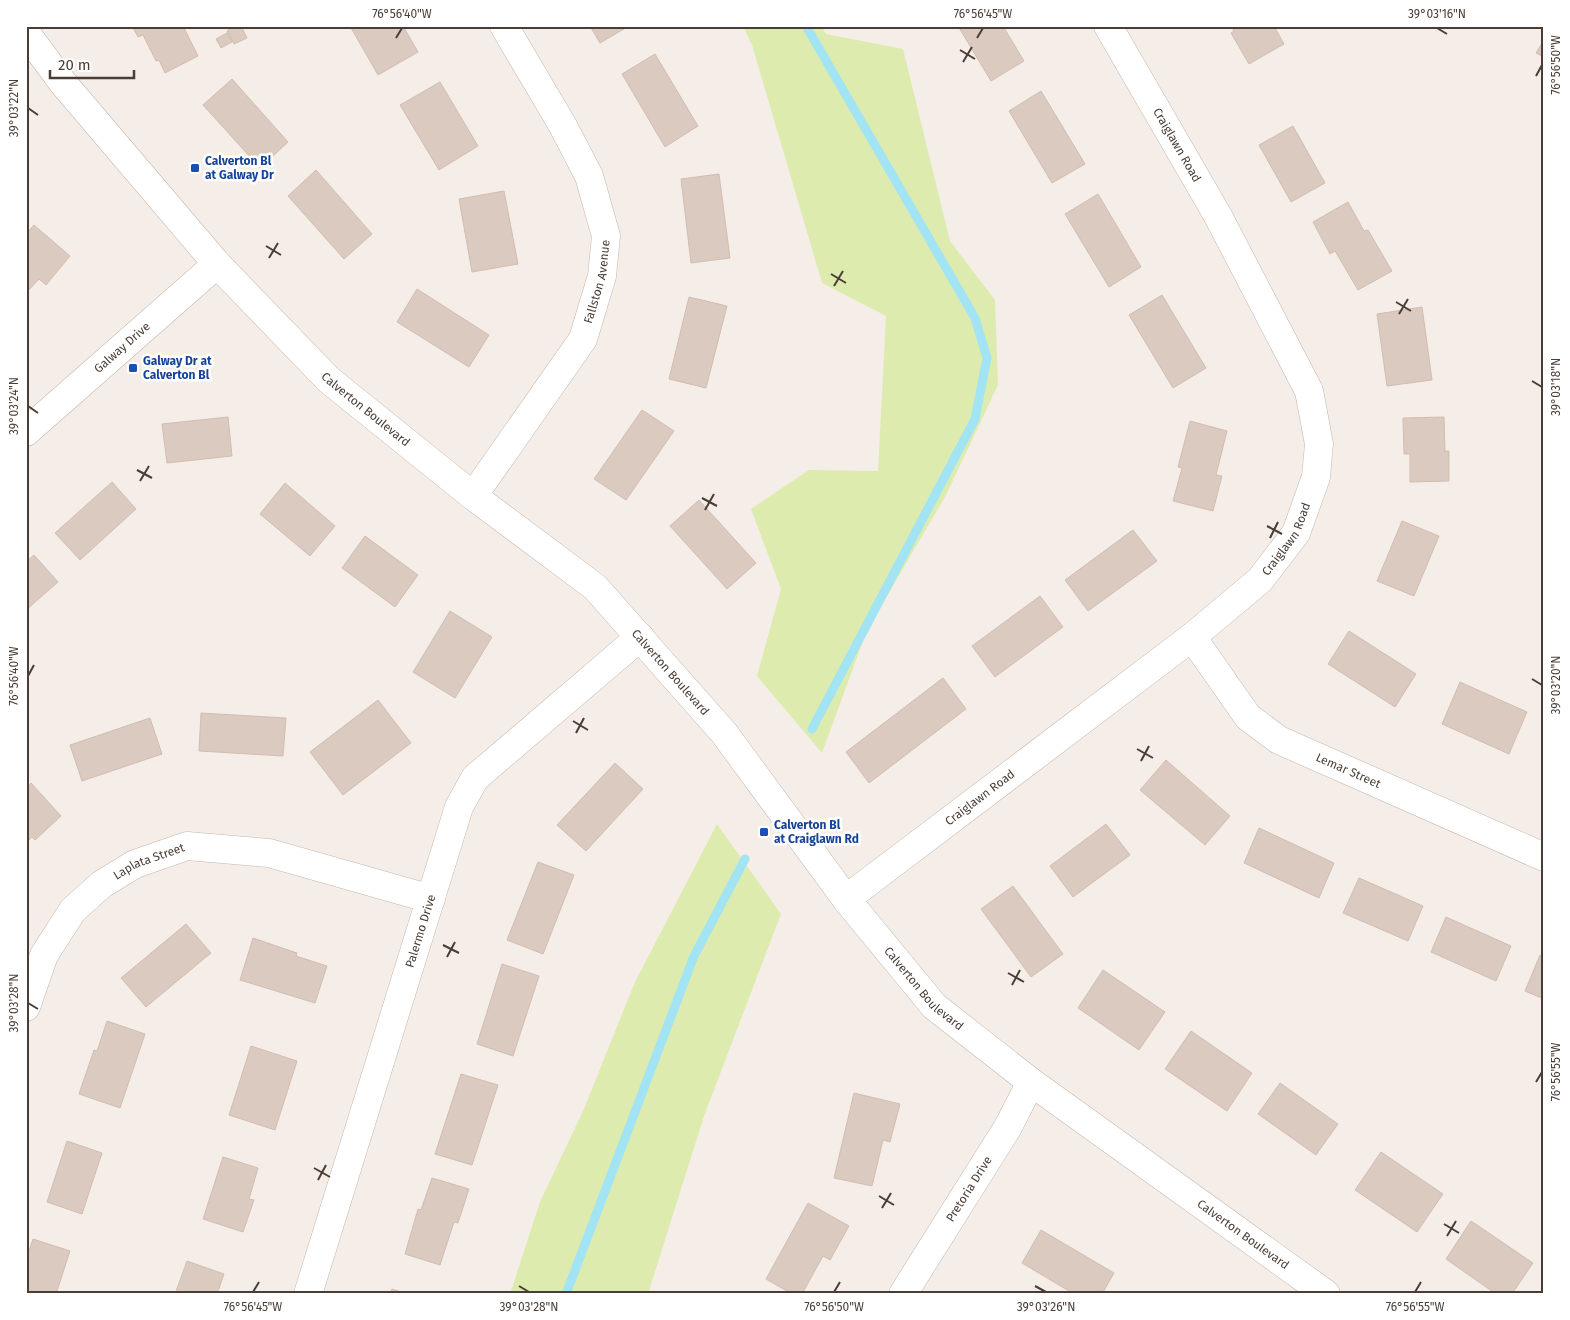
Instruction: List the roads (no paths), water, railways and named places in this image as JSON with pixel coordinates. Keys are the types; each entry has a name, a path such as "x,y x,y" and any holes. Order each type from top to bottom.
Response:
{"street":[{"name":"Fallston Avenue","path":"472,496 583,339 602,276 606,236 589,176 564,126 504,26"},
{"name":"Craiglawn Road","path":"846,899 1192,637 1260,580 1296,533 1316,477 1319,444 1309,391 1218,216 1108,26"},
{"name":"Calverton Boulevard","path":"26,34 63,83 217,264 329,380 472,496 595,587 724,733 846,899 934,1006 1031,1082 1326,1294"},
{"name":"Galway Drive","path":"26,432 217,264"},
{"name":"Palermo Drive","path":"308,1294 458,807 475,778 640,637"},
{"name":"Lemar Street","path":"1192,637 1248,716 1279,740 1544,857"},
{"name":"Laplata Street","path":"26,1007 44,955 73,910 102,884 135,864 187,846 269,853 431,899"},
{"name":"Pretoria Drive","path":"903,1294 1008,1127 1031,1082"}],"waterway":[{"path":"806,26 975,318 987,358 975,419 812,729"},
{"path":"566,1294 694,956 745,859"}],"place":[{"name":"Calverton Bl at Galway Dr","path":"195,168"},
{"name":"Galway Dr at Calverton Bl","path":"133,368"},
{"name":"Calverton Bl at Craiglawn Rd","path":"764,832"}]}
